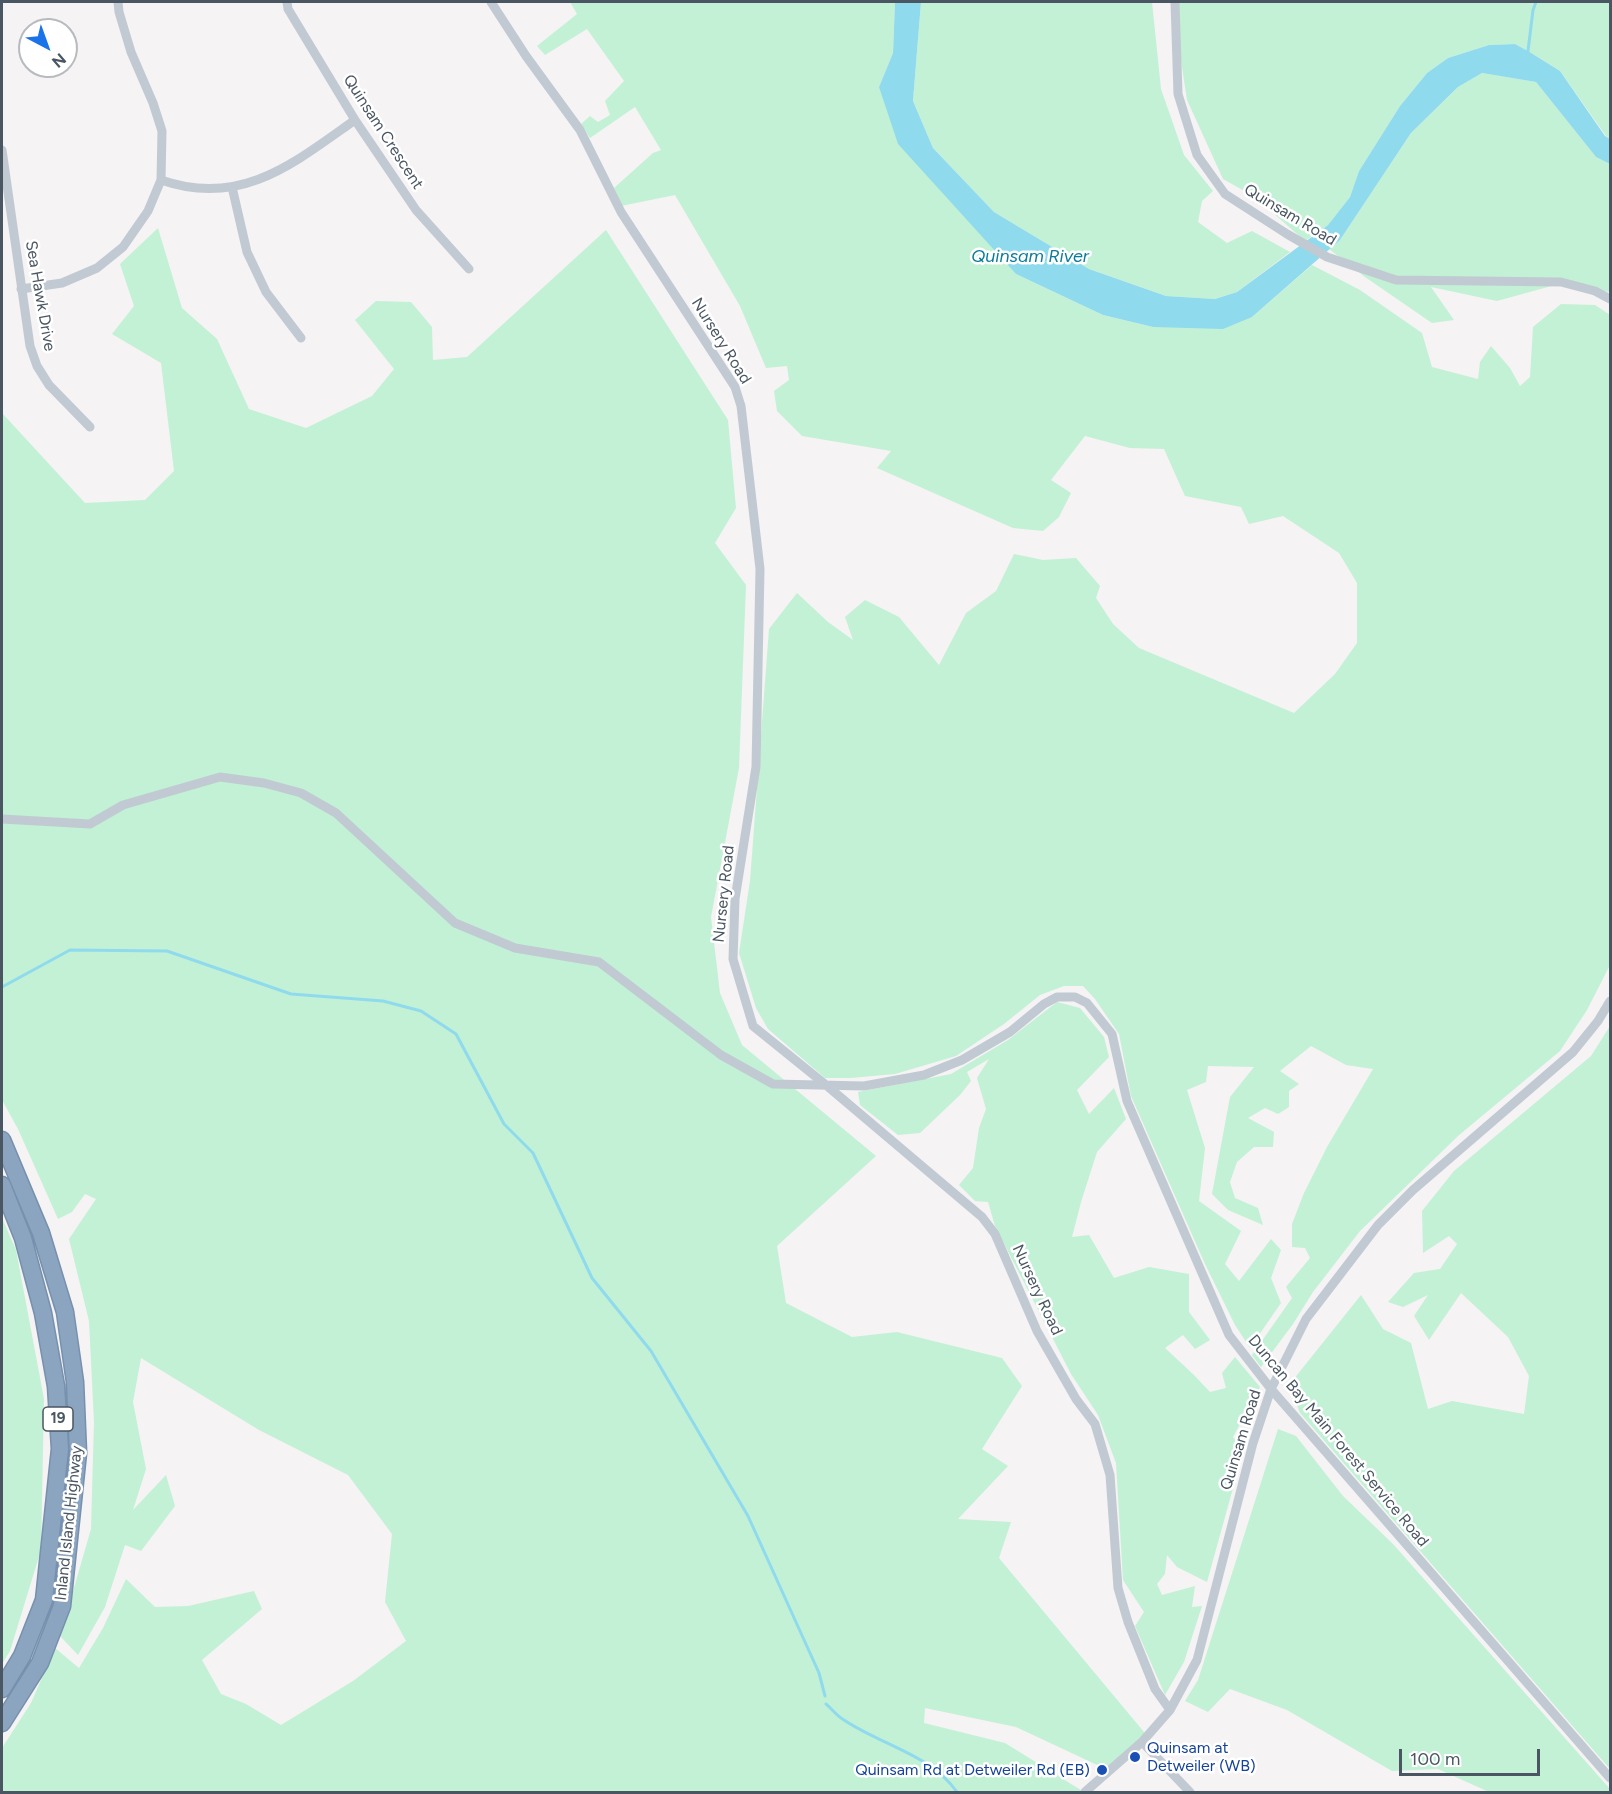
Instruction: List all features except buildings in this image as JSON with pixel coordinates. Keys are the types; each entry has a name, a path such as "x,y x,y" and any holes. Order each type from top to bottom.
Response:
{"highway":[{"name":"Inland Island Highway","path":"2,1140 41,1233 65,1312 75,1382 78,1453 62,1606 40,1663 2,1723"},
{"name":"Inland Island Highway","path":"2,1185 23,1239 43,1313 56,1386 60,1449 44,1600 22,1656 2,1689"}],"street":[{"path":"21,289 62,284 97,268 123,247 148,211 161,180 162,131 131,51 118,2"},
{"name":"Quinsam Crescent","path":"287,2 288,9 355,120 417,210 469,269"},
{"name":"Nursery Road","path":"491,2 526,56 580,130 621,212 735,387 741,406 760,569 756,767 735,899 733,959 753,1026 982,1217 995,1234 1037,1331 1076,1399 1095,1424 1110,1475 1118,1588 1128,1622 1155,1689 1170,1710"},
{"name":"Quinsam Road","path":"1175,2 1178,94 1197,155 1225,194 1327,257 1396,280 1561,282 1595,291 1611,299"},
{"path":"161,180 197,188 232,187 289,166 355,120"},
{"name":"Sea Hawk Drive","path":"2,150 30,346 37,366 49,385 90,427"},
{"path":"232,187 247,252 266,292 301,338"},
{"name":"Duncan Bay Main Forest Service Road","path":"2,819 90,824 123,805 220,777 264,783 301,793 336,813 455,923 515,948 599,962 721,1055 773,1084 864,1086 924,1074 962,1060 1010,1032 1044,1004 1058,997 1075,997 1087,1003 1112,1034 1126,1101 1229,1335 1271,1389 1611,1778"},
{"name":"Quinsam Road","path":"1085,1792 1142,1742 1170,1710 1197,1659 1253,1443 1271,1389 1306,1319 1378,1225 1413,1190 1573,1052 1611,1002"},
{"path":"1142,1742 1190,1792"}],"green space":[{"path":"570,2 895,2 893,53 879,87 1016,274 1103,315 1153,327 1252,317 1312,265 1360,290 1422,333 1432,367 1478,379 1480,362 1491,346 1510,368 1520,386 1530,377 1533,327 1561,304 1595,305 1610,315 1610,965 1587,1010 1560,1051 1458,1136 1360,1231 1313,1292 1261,1367 1252,1355 1292,1298 1286,1287 1310,1258 1305,1248 1292,1247 1292,1224 1304,1193 1327,1147 1373,1069 1346,1065 1311,1046 1280,1071 1299,1084 1289,1091 1289,1107 1278,1114 1265,1108 1248,1118 1274,1132 1273,1147 1254,1147 1237,1162 1230,1182 1235,1198 1258,1208 1263,1225 1228,1210 1212,1194 1230,1097 1254,1067 1208,1066 1206,1082 1187,1090 1205,1148 1199,1201 1241,1231 1225,1264 1239,1281 1271,1239 1281,1250 1271,1278 1281,1303 1250,1348 1235,1325 1205,1264 1131,1096 1119,1034 1083,986 1064,986 1040,995 1004,1024 956,1056 895,1074 825,1078 768,1029 756,1008 739,953 750,881 769,629 797,593 828,622 853,640 845,617 865,600 899,617 939,665 966,613 996,591 1014,554 1043,560 1076,558 1100,586 1096,598 1113,624 1139,648 1294,713 1335,674 1357,643 1357,583 1339,553 1283,516 1249,524 1241,507 1185,496 1164,449 1130,448 1085,436 1051,480 1071,493 1059,517 1043,531 1013,528 877,468 891,451 802,436 777,411 774,391 789,380 787,366 766,368 740,306 675,195 621,206 614,188 653,153 661,150 635,107 590,138 581,124 590,116 598,122 610,115 605,101 624,81 587,29 545,55 537,46 577,14"},
{"path":"921,2 1152,2 1161,89 1184,155 1213,191 1202,201 1198,222 1227,243 1252,231 1290,252 1237,292 1215,299 1166,296 1089,269 994,212 933,148 913,101"},
{"path":"1176,2 1610,2 1610,139 1560,71 1515,44 1489,45 1448,58 1427,73 1400,106 1359,171 1350,197 1328,225 1305,241 1255,197 1223,179 1187,100 1174,15"},
{"path":"1482,73 1536,82 1596,157 1610,164 1610,292 1555,285 1497,301 1431,287 1454,320 1432,323 1329,249 1340,240 1411,133 1458,87"},
{"path":"158,228 182,308 217,339 249,409 306,428 372,396 394,369 355,320 376,301 411,302 432,327 433,360 467,357 606,230 728,420 736,508 715,543 746,585 739,768 711,917 720,993 742,1045 876,1156 777,1246 786,1303 852,1337 897,1332 1002,1358 1022,1386 982,1449 1008,1466 958,1519 1011,1522 999,1558 1149,1738 1110,1771 1016,1727 925,1708 924,1723 1005,1743 1084,1792 2,1792 2,1748 31,1703 55,1648 79,1668 103,1628 126,1579 155,1607 188,1606 254,1591 262,1609 202,1660 221,1694 246,1704 281,1725 353,1681 406,1641 385,1602 392,1534 348,1475 259,1430 141,1358 133,1402 146,1469 133,1510 166,1475 175,1506 141,1551 125,1545 105,1607 78,1655 60,1636 91,1529 94,1422 89,1321 69,1239 96,1199 85,1194 72,1212 58,1219 18,1129 2,1100 2,413 85,503 145,500 174,471 161,363 112,334 134,306 120,264"},
{"path":"1057,1002 1080,1008 1104,1037 1109,1057 1077,1090 1089,1114 1114,1088 1126,1119 1097,1152 1072,1237 1089,1235 1114,1278 1149,1267 1189,1274 1189,1312 1210,1340 1195,1349 1183,1335 1165,1348 1210,1392 1226,1388 1222,1373 1235,1357 1260,1387 1233,1437 1243,1452 1207,1582 1177,1567 1167,1555 1165,1574 1157,1584 1162,1595 1195,1586 1192,1607 1202,1606 1184,1662 1165,1695 1135,1626 1144,1612 1123,1580 1116,1463 1098,1415 1071,1374 995,1226 988,1202 975,1201 959,1185 973,1168 979,1128 986,1109 977,1078 989,1059 967,1072 971,1081 960,1095 920,1133 898,1135 860,1105 858,1092 951,1074 1008,1040"},
{"path":"1610,1026 1610,1769 1300,1413 1289,1385 1361,1295 1383,1329 1411,1343 1428,1409 1452,1401 1524,1414 1529,1376 1508,1337 1461,1293 1429,1340 1414,1316 1428,1295 1403,1307 1388,1302 1414,1273 1440,1269 1457,1244 1449,1236 1423,1253 1422,1211 1454,1171 1591,1056"},
{"path":"2,1218 16,1250 44,1399 41,1550 10,1651 2,1664"},
{"path":"1278,1429 1296,1436 1343,1496 1393,1544 1610,1789 1610,1792 1489,1792 1438,1769 1392,1771 1287,1710 1230,1689 1208,1712 1185,1701 1198,1680"}],"water":[{"name":"Quinsam River","path":"895,2 921,2 913,101 933,148 994,212 1089,269 1166,296 1215,299 1237,292 1328,225 1350,197 1359,171 1400,106 1427,73 1448,58 1489,45 1515,44 1560,71 1605,136 1610,139 1610,164 1596,157 1536,82 1482,73 1458,87 1411,133 1340,240 1252,317 1223,329 1153,327 1103,315 1016,274 898,144 879,87 893,53"}],"waterway":[{"path":"1528,51 1536,2"},
{"path":"2,987 70,950 167,951 291,994 383,1001 421,1011 456,1034 504,1124 533,1153 592,1278 651,1351 748,1516 819,1673 825,1696"},
{"path":"826,1704 858,1729 933,1768 957,1792"}],"place":[{"name":"Quinsam at Detweiler (WB)","path":"1135,1757"},
{"name":"Quinsam Rd at Detweiler Rd (EB)","path":"1102,1770"}]}
